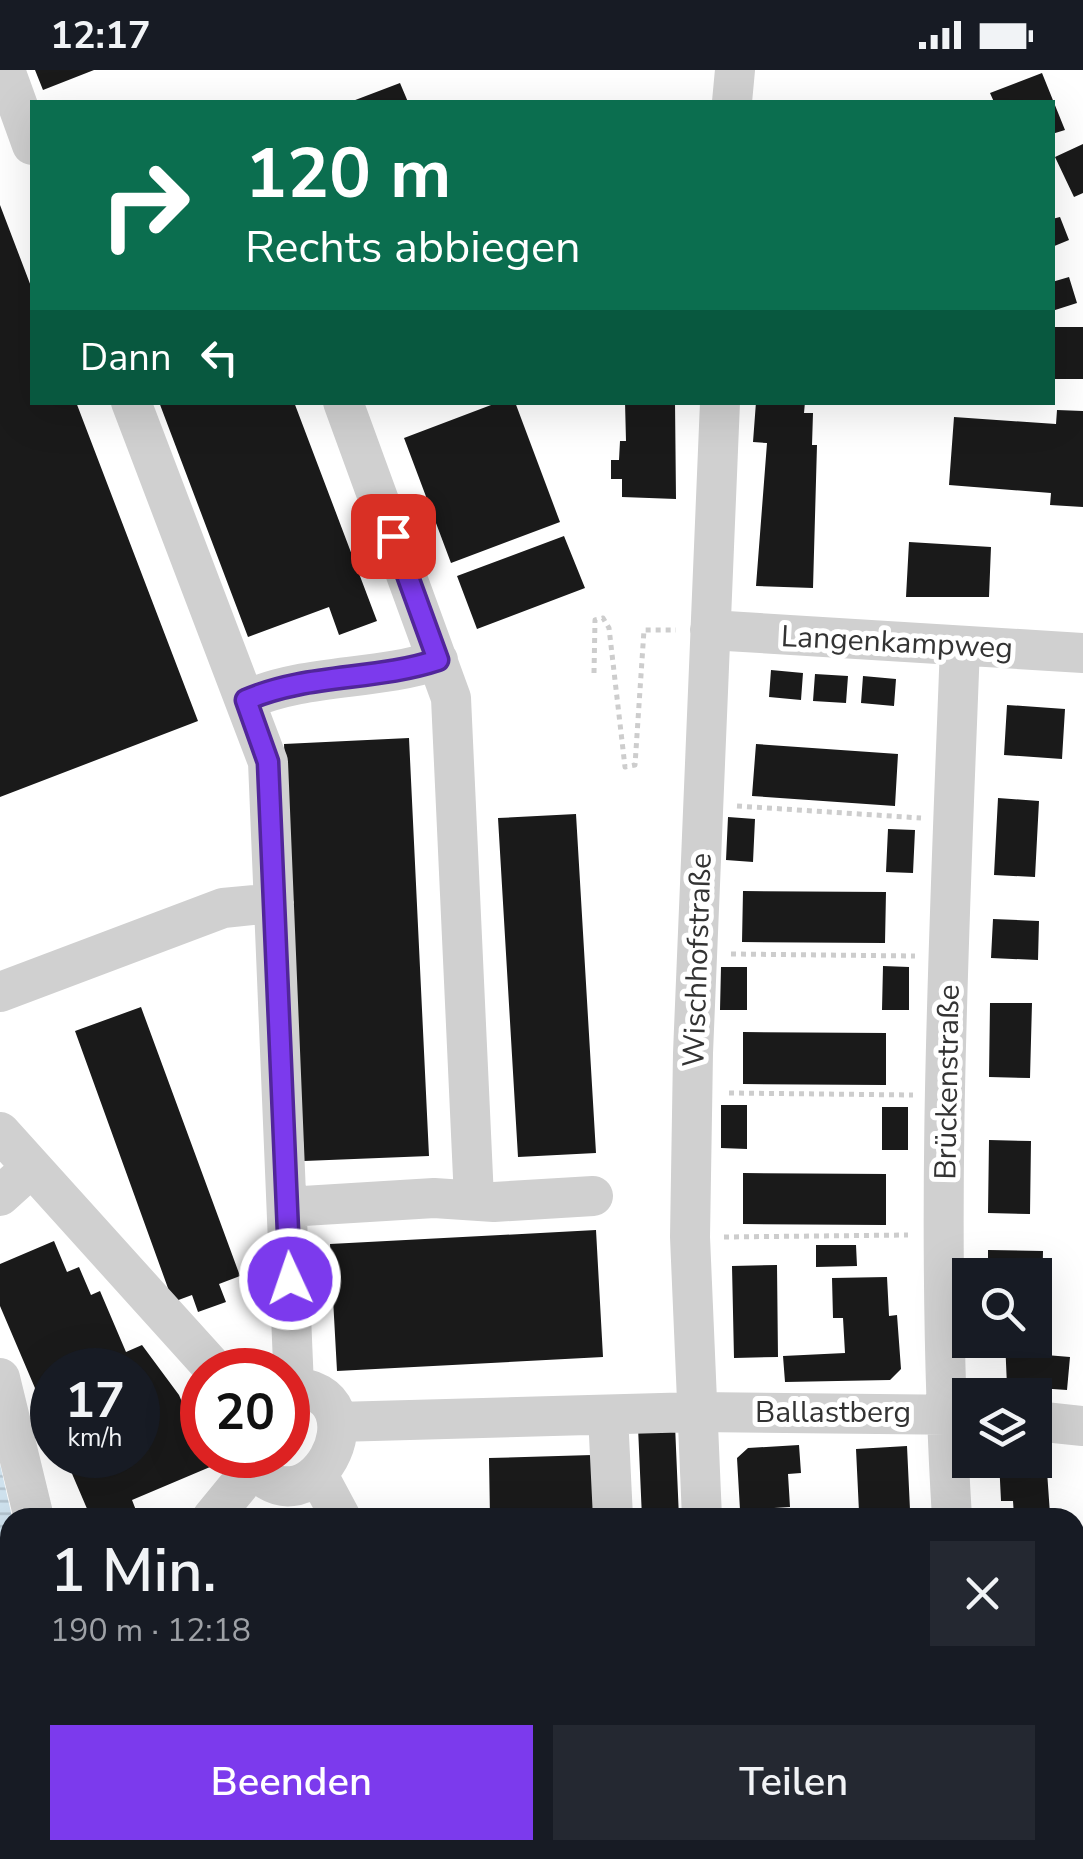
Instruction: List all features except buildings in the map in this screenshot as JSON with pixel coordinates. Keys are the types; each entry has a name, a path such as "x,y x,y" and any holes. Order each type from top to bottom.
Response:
{"street":[{"path":"5,70 18,130"},
{"path":"732,100 735,70"},
{"path":"132,405 268,762 290,1348"},
{"path":"343,405 451,698 474,1198"},
{"name":"Wischhofstraße","path":"702,1508 690,1237 696,954 720,405"},
{"name":"Langenkampweg","path":"710,630 1083,653"},
{"name":"Brückenstraße","path":"956,1378 946,1235 946,1095 960,646"},
{"path":"246,700 293,682 394,674 438,660"},
{"path":"0,992 223,908 274,903"},
{"path":"0,1132 195,1348"},
{"path":"0,1196 30,1168"},
{"path":"287,1207 592,1196"},
{"path":"0,1378 32,1508"},
{"path":"310,1394 320,1398 337,1422 338,1442 331,1461 310,1478"},
{"name":"Ballastberg","path":"337,1422 697,1412 952,1413"},
{"path":"608,1415 613,1508"},
{"path":"1052,1423 1083,1426"},
{"path":"318,1475 336,1508"},
{"path":"219,1508 238,1478"},
{"path":"268,1478 291,1484 309,1478"},
{"name":"Brückenstraße","path":"953,1508 954,1478"}],"path":[{"path":"594,674 595,620 603,618 610,628 625,767 635,765 644,630 710,630"},
{"path":"703,804 954,820"},
{"path":"696,954 948,956"},
{"path":"693,1093 946,1095"},
{"path":"690,1237 946,1235"}],"water":[{"path":"0,1464 10,1508 0,1508"}],"route":[{"path":"290,1279 268,762 246,700 293,682 394,674 438,660 393,536"}]}
